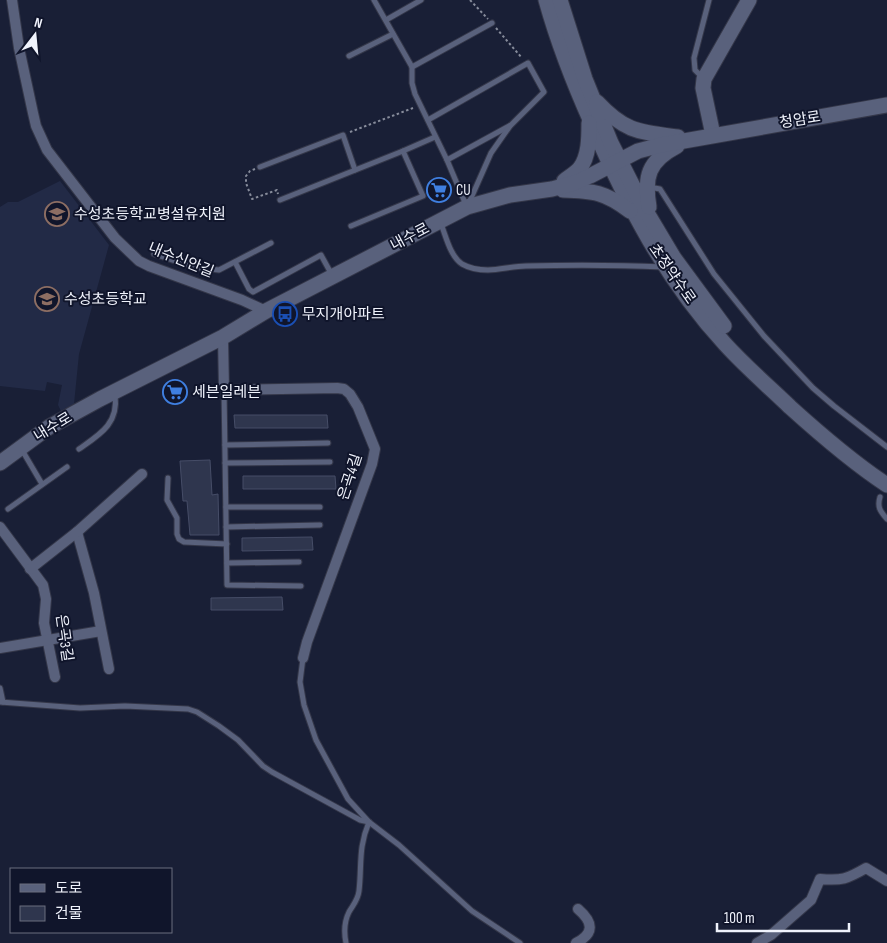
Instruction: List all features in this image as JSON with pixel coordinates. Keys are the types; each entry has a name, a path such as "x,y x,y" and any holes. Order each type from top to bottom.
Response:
{"main road":[{"name":"초정약수로","path":"546,0 565,60 589,117 674,258 705,302 748,354 781,389 819,424 887,475"},
{"name":"초정약수로","path":"560,0 598,116 634,214 653,248 681,289 724,342 747,366 884,491"},
{"path":"713,135 703,88 704,79 749,0"},
{"path":"592,96 608,114 623,126 636,131 692,139"},
{"name":"청암로","path":"713,135 887,105"},
{"path":"552,189 580,169 585,159 588,145 589,117"},
{"name":"내수로","path":"0,463 49,428 467,207 510,195 552,189 582,180 638,151 713,135"},
{"path":"650,218 646,187 655,162 664,152 692,139"},
{"path":"552,189 588,191 606,195 634,214"}],"street":[{"name":"내수신안길","path":"12,0 25,76 36,126 41,138 54,162 109,231 139,261 242,300 266,312"},
{"path":"223,337 224,390"},
{"name":"은곡4길","path":"224,390 344,389 354,400 373,441 375,448 372,464 307,642 303,658"},
{"path":"30,569 77,532 142,474"},
{"name":"은곡3길","path":"0,527 43,585 45,591 44,623 54,677"},
{"path":"77,532 94,592 109,668"},
{"path":"0,648 101,631"},
{"path":"758,943 771,935 811,900 820,879 838,880 849,878 866,868 887,881"},
{"path":"576,943 586,938 590,923 587,916 578,909"}],"lane":[{"path":"374,0 412,67 412,83 420,105 447,160 467,207"},
{"path":"386,20 421,0"},
{"path":"704,79 695,70 694,58 709,0"},
{"path":"412,67 492,23"},
{"path":"348,56 393,34"},
{"path":"428,120 528,64 544,92 511,125 491,153 467,207"},
{"path":"447,160 511,125"},
{"path":"260,167 343,135 355,170"},
{"path":"280,200 435,137"},
{"path":"351,226 423,196 403,151"},
{"path":"646,187 660,189 714,274 776,349 813,388 887,447"},
{"path":"440,221 453,255 464,265 478,269 501,269 514,266 598,265 666,267"},
{"path":"154,254 192,267 219,270 271,243"},
{"path":"235,262 248,289 252,292 321,255 333,278"},
{"path":"224,390 227,585 301,586"},
{"path":"79,450 107,429 115,408 115,392"},
{"path":"225,445 328,443"},
{"path":"21,447 42,484"},
{"path":"225,463 330,462"},
{"path":"8,509 67,467"},
{"path":"168,478 167,500 177,518 177,534 179,539 184,542 227,544"},
{"path":"884,491 878,504 880,511 887,519"},
{"path":"226,507 320,506"},
{"path":"226,526 320,525"},
{"path":"227,563 299,562"},
{"path":"303,658 300,682 316,740 348,799 369,822 399,845 472,910 520,943"},
{"path":"0,688 1,702 80,708 125,706 177,708 197,712 238,740 272,772 360,820 369,822"},
{"path":"346,943 346,924 348,914 357,901 364,833 369,822"}],"path":[{"path":"470,0 492,23 515,52 528,64"},
{"path":"343,135 420,105"},
{"path":"260,167 250,171 246,176 246,183 252,200 277,190 280,200"}],"shaded area":[{"name":"수성초등학교","path":"60,181 109,245 79,354 74,404 61,411 58,405 62,385 47,382 45,391 0,386 0,207 8,202 18,202"}],"building":[{"path":"234,415 327,415 328,428 235,428"},
{"path":"210,460 212,495 218,494 219,535 190,535 187,501 183,501 180,461"},
{"path":"243,476 335,476 336,489 243,489"},
{"path":"312,537 313,550 242,551 242,538"},
{"path":"282,597 283,610 211,610 211,598"}],"place":[{"name":"CU","path":"439,190"},
{"name":"수성초등학교병설유치원","path":"57,214"},
{"name":"수성초등학교","path":"47,299"},
{"name":"무지개아파트","path":"285,314"},
{"name":"세븐일레븐","path":"175,392"}]}
